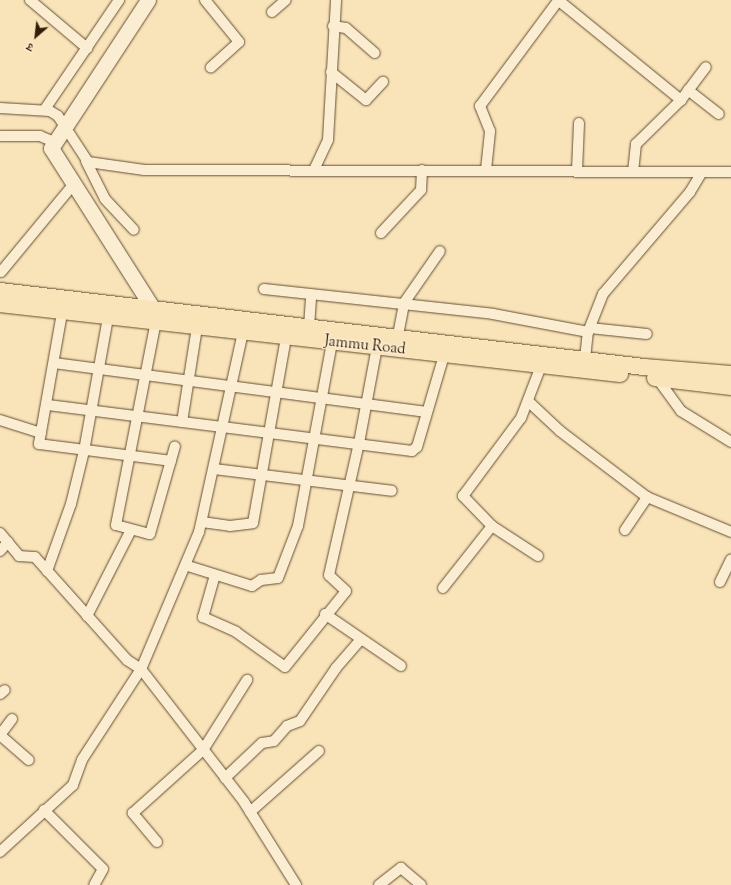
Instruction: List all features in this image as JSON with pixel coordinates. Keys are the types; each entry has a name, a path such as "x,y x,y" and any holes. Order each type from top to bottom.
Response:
{"main road":[{"path":"0,291 154,314 310,320 398,335 585,359 731,374"},
{"name":"Jammu Road","path":"0,304 62,313 108,317 154,314 197,327 731,386"}],"street":[{"path":"30,0 87,48"},
{"path":"119,0 87,48 55,125 52,152 154,314 115,524 131,530 151,532 176,446"},
{"path":"0,136 40,136 55,125 148,0"},
{"path":"205,0 238,42 211,67"},
{"path":"272,12 286,0"},
{"path":"486,170 490,131 480,106 558,0 681,100"},
{"path":"314,170 328,140 333,2"},
{"path":"333,26 346,28 375,53"},
{"path":"634,171 636,144 681,100 706,67"},
{"path":"331,72 366,100 383,82"},
{"path":"688,90 720,114"},
{"path":"0,108 55,125 86,161 105,199 134,230"},
{"path":"577,170 579,123"},
{"path":"86,161 144,170 577,170 731,172"},
{"path":"381,233 421,190 422,170"},
{"path":"585,359 588,333 604,294 690,192 702,172"},
{"path":"1,272 73,185"},
{"path":"398,335 403,311 440,250"},
{"path":"264,289 403,311 588,333 647,334"},
{"path":"310,320 311,297"},
{"path":"62,313 48,405 41,433 41,446 171,461"},
{"path":"47,571 71,504 84,451 108,317"},
{"path":"182,422 197,327"},
{"path":"0,852 73,785 82,760 141,669 188,566 202,522 224,426 243,332"},
{"path":"202,522 251,525 278,390 286,338"},
{"path":"188,566 252,586 261,580 278,578 298,526 305,478 332,342"},
{"path":"214,575 203,617 236,632 284,667 346,589 329,575 359,443 376,347"},
{"path":"48,405 182,422 314,436 414,451 444,355"},
{"path":"54,363 143,376 278,390 367,402 426,412"},
{"path":"538,556 492,526 463,496 521,418 529,402 541,366"},
{"path":"658,378 681,411 731,442"},
{"path":"529,402 560,431 647,497 731,532"},
{"path":"0,420 41,433"},
{"path":"214,469 262,475 305,478 392,491"},
{"path":"625,530 647,497"},
{"path":"443,588 492,526"},
{"path":"87,616 131,530"},
{"path":"0,533 19,556 33,556 127,660 141,669 250,812 296,885"},
{"path":"0,551 8,542"},
{"path":"720,582 731,559"},
{"path":"325,614 401,666"},
{"path":"225,778 262,743 274,741 287,726 300,721 336,668 361,639"},
{"path":"156,842 133,813 203,750 247,680"},
{"path":"12,719 0,735 30,760"},
{"path":"250,812 319,751"},
{"path":"44,810 103,869 94,885"},
{"path":"379,885 401,868 421,885"}]}
